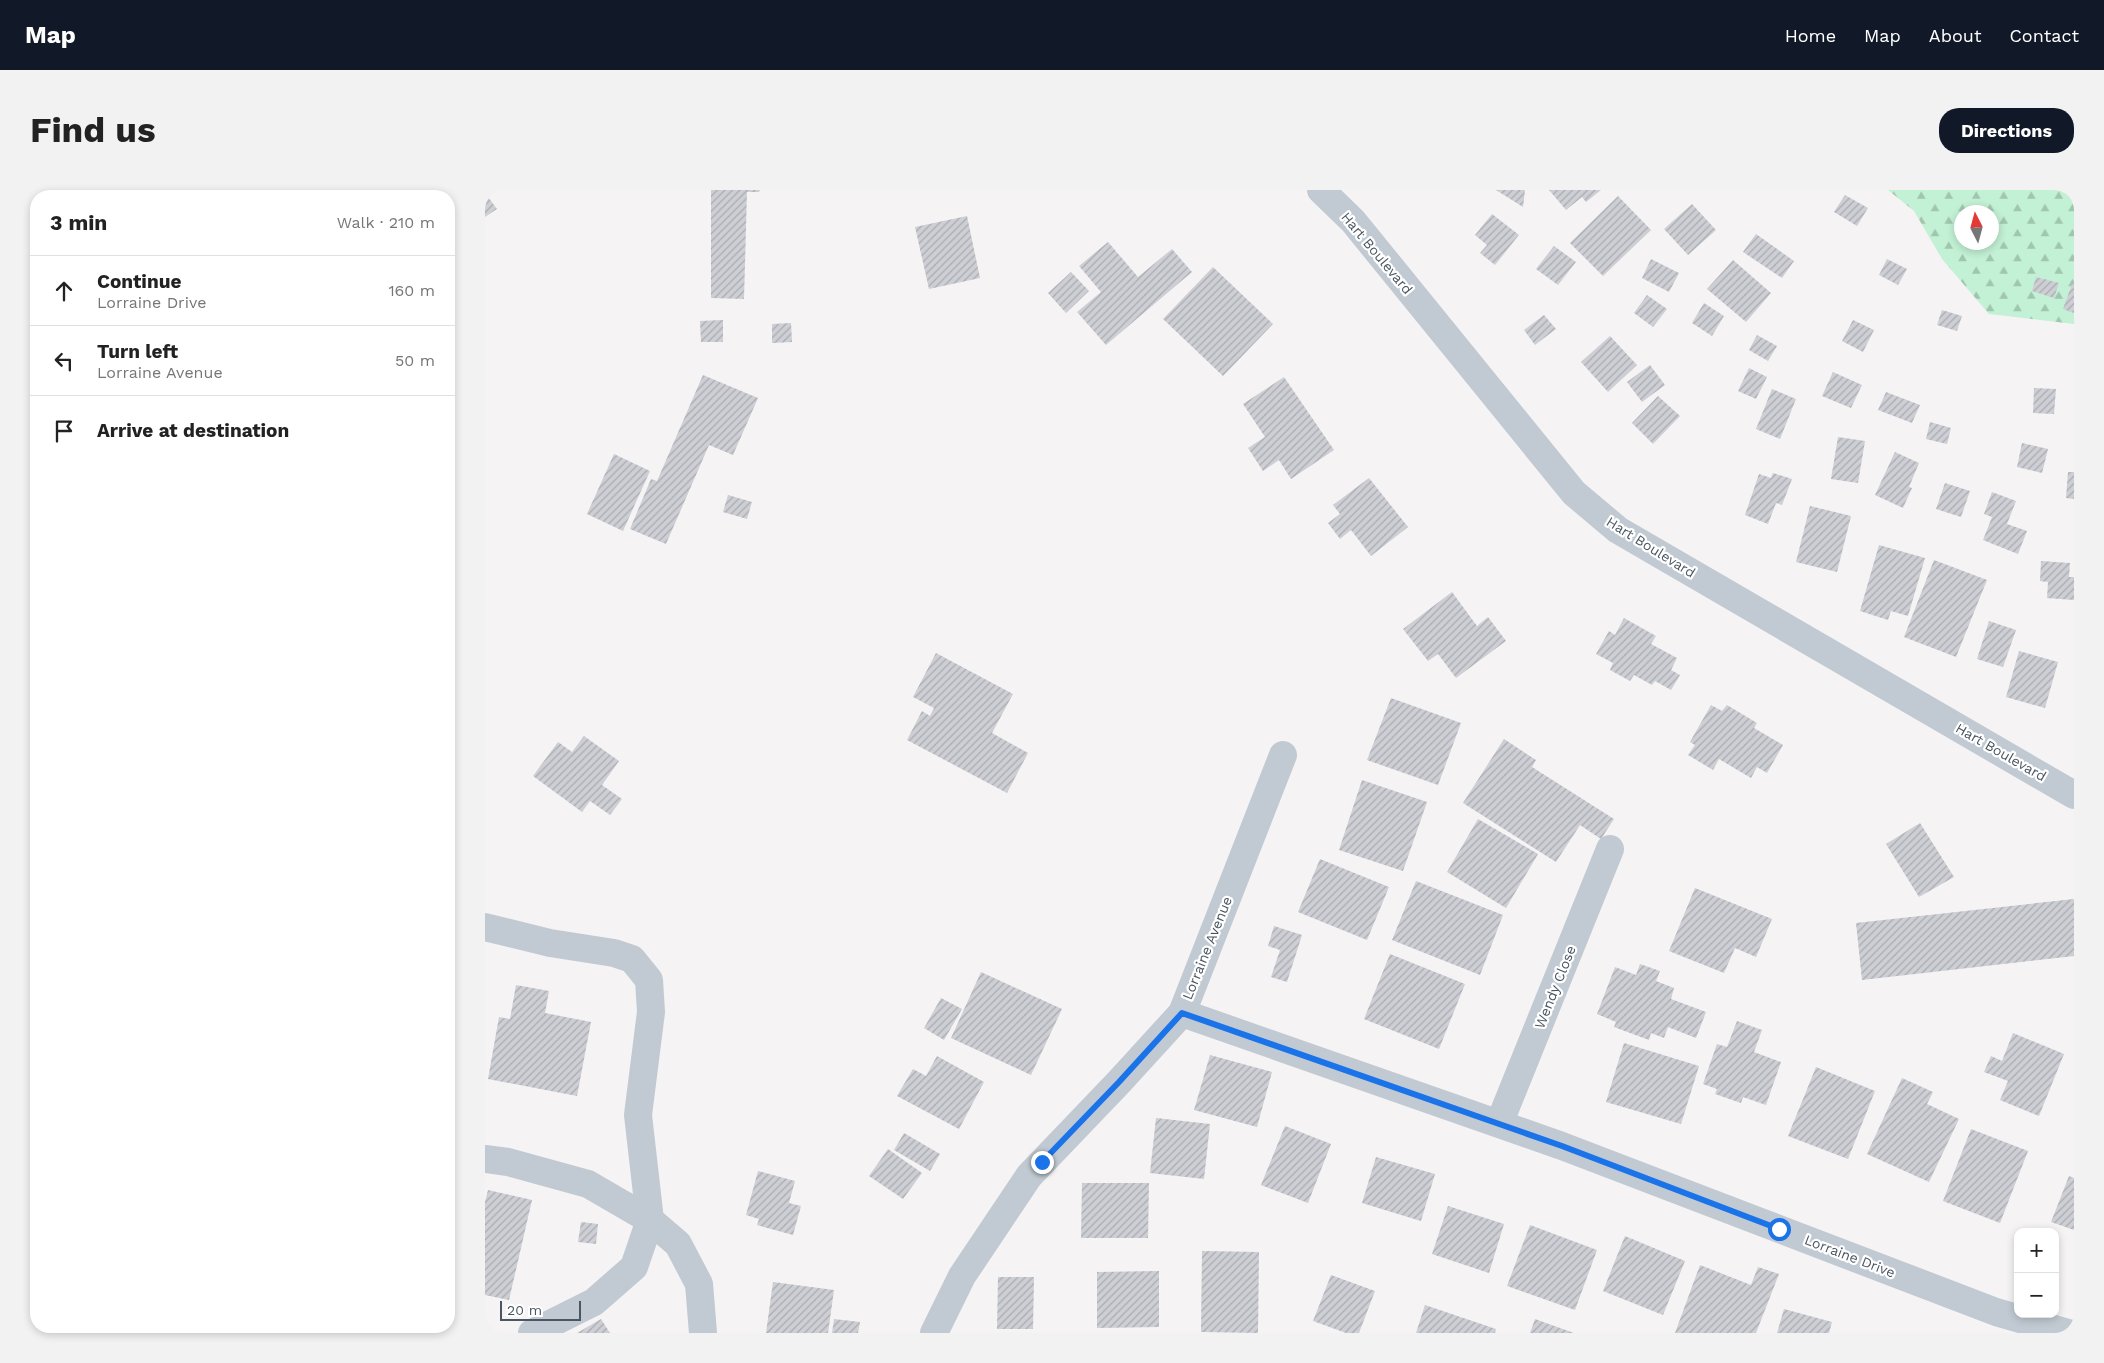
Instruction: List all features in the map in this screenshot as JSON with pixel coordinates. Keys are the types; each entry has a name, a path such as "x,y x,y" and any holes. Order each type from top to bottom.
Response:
{"street":[{"name":"Hart Boulevard","path":"1321,190 1353,221 1574,494 1618,530 2074,795"},
{"name":"Lorraine Avenue","path":"935,1333 962,1276 1029,1176 1182,1013 1283,755"},
{"name":"Wendy Close","path":"1499,1124 1610,849"},
{"path":"485,927 550,943 633,959 649,980 651,1012 639,1115 649,1220 634,1267 594,1302 533,1333"},
{"name":"Lorraine Drive","path":"1182,1013 1562,1146 1996,1312 2068,1333"},
{"path":"485,1159 509,1162 588,1184 649,1220 678,1244 699,1284 703,1333"}],"green space":[{"path":"1888,190 2074,190 2074,324 1989,314 1942,259 1914,211"}],"building":[{"path":"711,190 760,190 759,192 747,192 744,299 711,298"},
{"path":"1496,190 1525,190 1523,207"},
{"path":"1549,190 1601,190 1586,202 1582,197 1566,210"},
{"path":"485,193 497,209 485,217"},
{"path":"1845,195 1868,208 1857,226 1834,212"},
{"path":"1618,196 1651,230 1603,276 1570,243"},
{"path":"1692,204 1716,230 1688,255 1664,229"},
{"path":"1492,214 1519,235 1495,265 1480,253 1487,245 1475,235"},
{"path":"967,216 980,278 929,289 915,227"},
{"path":"1756,234 1794,261 1782,278 1743,252"},
{"path":"1108,242 1138,277 1172,249 1192,272 1106,345 1077,312 1101,292 1079,266"},
{"path":"1554,246 1576,262 1558,285 1536,269"},
{"path":"1651,259 1679,273 1669,292 1642,278"},
{"path":"1887,259 1907,269 1898,285 1879,275"},
{"path":"1733,260 1771,293 1746,322 1707,289"},
{"path":"1213,267 1273,324 1223,376 1163,319"},
{"path":"1071,272 1089,291 1066,313 1048,293"},
{"path":"2036,277 2059,283 2054,298 2032,291"},
{"path":"2072,284 2074,285 2074,313 2063,309"},
{"path":"1647,295 1667,309 1653,327 1634,313"},
{"path":"1704,303 1724,316 1712,336 1692,323"},
{"path":"1942,310 1962,316 1957,331 1937,325"},
{"path":"1544,315 1556,329 1535,345 1524,330"},
{"path":"723,320 723,342 701,342 700,321"},
{"path":"1853,320 1874,330 1863,352 1842,341"},
{"path":"791,323 792,342 772,343 772,324"},
{"path":"1757,335 1777,346 1768,361 1749,350"},
{"path":"1610,336 1637,365 1608,392 1581,362"},
{"path":"1650,365 1665,385 1642,402 1627,382"},
{"path":"1749,368 1767,377 1756,399 1738,391"},
{"path":"1833,372 1862,385 1851,408 1822,396"},
{"path":"703,375 758,398 733,455 709,445 666,544 630,529 651,479 657,481"},
{"path":"1284,377 1334,450 1291,479 1279,460 1263,471 1248,448 1265,437 1243,404"},
{"path":"2034,388 2056,389 2054,414 2033,413"},
{"path":"1772,389 1796,399 1780,439 1756,429"},
{"path":"1886,392 1920,405 1912,423 1878,410"},
{"path":"1658,396 1680,416 1653,444 1632,423"},
{"path":"1930,422 1951,428 1947,444 1926,439"},
{"path":"1838,437 1865,441 1858,483 1831,479"},
{"path":"2022,443 2048,449 2042,473 2017,467"},
{"path":"1895,452 1919,463 1909,487 1912,488 1903,508 1875,495"},
{"path":"614,454 650,471 623,531 587,514"},
{"path":"2068,472 2074,472 2074,499 2066,498"},
{"path":"1773,473 1792,479 1782,505 1776,503 1768,524 1745,515 1759,474 1771,478"},
{"path":"1369,478 1408,527 1371,556 1351,530 1340,539 1328,523 1340,514 1333,505"},
{"path":"1945,483 1970,491 1961,517 1936,509"},
{"path":"1992,492 2016,501 2007,524 2027,531 2018,554 1983,540 1992,517 1984,514"},
{"path":"728,495 752,502 747,519 723,512"},
{"path":"1810,506 1851,516 1837,572 1796,562"},
{"path":"1879,545 1925,558 1908,616 1891,611 1888,620 1860,611"},
{"path":"1934,560 1987,580 1956,657 1904,637"},
{"path":"2041,561 2070,563 2069,577 2074,577 2074,600 2047,598 2048,582 2040,581"},
{"path":"1452,592 1477,626 1488,617 1506,641 1456,678 1438,654 1428,661 1403,629"},
{"path":"1624,618 1656,636 1651,644 1677,658 1671,670 1680,675 1671,690 1655,681 1652,685 1634,675 1630,681 1610,670 1613,663 1596,654 1609,631 1615,635"},
{"path":"1989,621 2016,630 2003,667 1977,659"},
{"path":"2019,651 2058,662 2045,708 2006,697"},
{"path":"936,653 1013,694 992,733 1028,753 1007,793 907,740 922,711 930,716 934,708 913,697"},
{"path":"1391,698 1461,723 1438,785 1367,760"},
{"path":"1711,705 1722,711 1727,705 1757,723 1754,728 1783,745 1767,773 1757,767 1751,778 1719,759 1713,770 1688,755 1695,745 1690,742"},
{"path":"584,736 619,761 602,785 622,799 610,815 590,801 582,812 533,776 558,742 572,752"},
{"path":"1504,739 1536,760 1532,767 1614,819 1601,839 1580,825 1556,862 1463,803"},
{"path":"1362,780 1427,802 1403,871 1339,850"},
{"path":"1478,819 1538,854 1506,908 1447,872"},
{"path":"1920,823 1954,877 1919,897 1886,844"},
{"path":"1320,859 1389,887 1367,940 1298,912"},
{"path":"1416,881 1503,915 1480,975 1392,940"},
{"path":"1695,888 1772,919 1756,957 1735,948 1724,973 1669,951"},
{"path":"2074,899 2074,956 1862,980 1856,923"},
{"path":"1274,926 1302,935 1287,982 1271,977 1280,950 1268,946"},
{"path":"1390,954 1465,984 1439,1049 1364,1019"},
{"path":"1640,964 1660,971 1656,981 1674,988 1671,999 1706,1012 1696,1038 1668,1027 1664,1038 1651,1033 1649,1040 1614,1027 1616,1022 1597,1014 1615,967 1636,975"},
{"path":"981,972 1062,1009 1031,1075 951,1038"},
{"path":"516,985 549,991 545,1013 591,1022 577,1096 488,1079 499,1017 510,1019"},
{"path":"941,998 962,1009 944,1040 924,1028"},
{"path":"1737,1021 1762,1030 1754,1052 1781,1062 1766,1105 1743,1097 1741,1103 1715,1094 1717,1089 1703,1084 1717,1044 1727,1047"},
{"path":"2013,1033 2064,1054 2039,1116 2000,1100 2008,1081 1984,1072 1991,1056 2002,1061"},
{"path":"1624,1043 1699,1066 1681,1124 1606,1102"},
{"path":"1210,1055 1272,1072 1257,1127 1194,1110"},
{"path":"937,1056 984,1082 959,1129 897,1096 913,1069 926,1076"},
{"path":"1816,1067 1875,1091 1848,1159 1788,1136"},
{"path":"1902,1078 1933,1092 1927,1104 1959,1119 1929,1182 1867,1154"},
{"path":"1156,1118 1210,1124 1204,1179 1150,1173"},
{"path":"1285,1126 1331,1144 1308,1203 1261,1185"},
{"path":"1971,1129 2028,1151 2000,1223 1943,1201"},
{"path":"904,1133 940,1154 930,1171 894,1150"},
{"path":"888,1149 922,1173 903,1199 869,1176"},
{"path":"1376,1157 1435,1174 1421,1221 1362,1203"},
{"path":"758,1171 795,1181 789,1203 801,1206 793,1235 757,1225 759,1219 746,1215"},
{"path":"2069,1176 2074,1178 2074,1230 2051,1222"},
{"path":"1082,1183 1149,1183 1148,1238 1081,1238"},
{"path":"488,1190 532,1200 509,1300 485,1295 485,1202"},
{"path":"1448,1206 1504,1224 1489,1273 1432,1254"},
{"path":"581,1222 598,1224 596,1244 578,1242"},
{"path":"1530,1225 1597,1250 1575,1310 1507,1286"},
{"path":"1625,1236 1685,1261 1663,1315 1603,1291"},
{"path":"1202,1251 1259,1252 1258,1333 1201,1332"},
{"path":"1700,1265 1751,1285 1758,1267 1779,1274 1756,1333 1675,1333"},
{"path":"1159,1271 1159,1327 1097,1328 1097,1272"},
{"path":"1331,1275 1375,1291 1359,1333 1346,1333 1313,1321"},
{"path":"998,1277 1034,1277 1033,1329 997,1329"},
{"path":"773,1282 834,1290 828,1333 766,1333"},
{"path":"1425,1305 1496,1329 1495,1333 1416,1333"},
{"path":"1784,1309 1832,1322 1829,1333 1777,1333"},
{"path":"601,1319 610,1333 577,1333"},
{"path":"834,1319 860,1322 858,1333 832,1333"},
{"path":"1535,1319 1574,1333 1530,1333"}],"route":[{"path":"1042,1162 1182,1013 1562,1146 1779,1229"}]}
